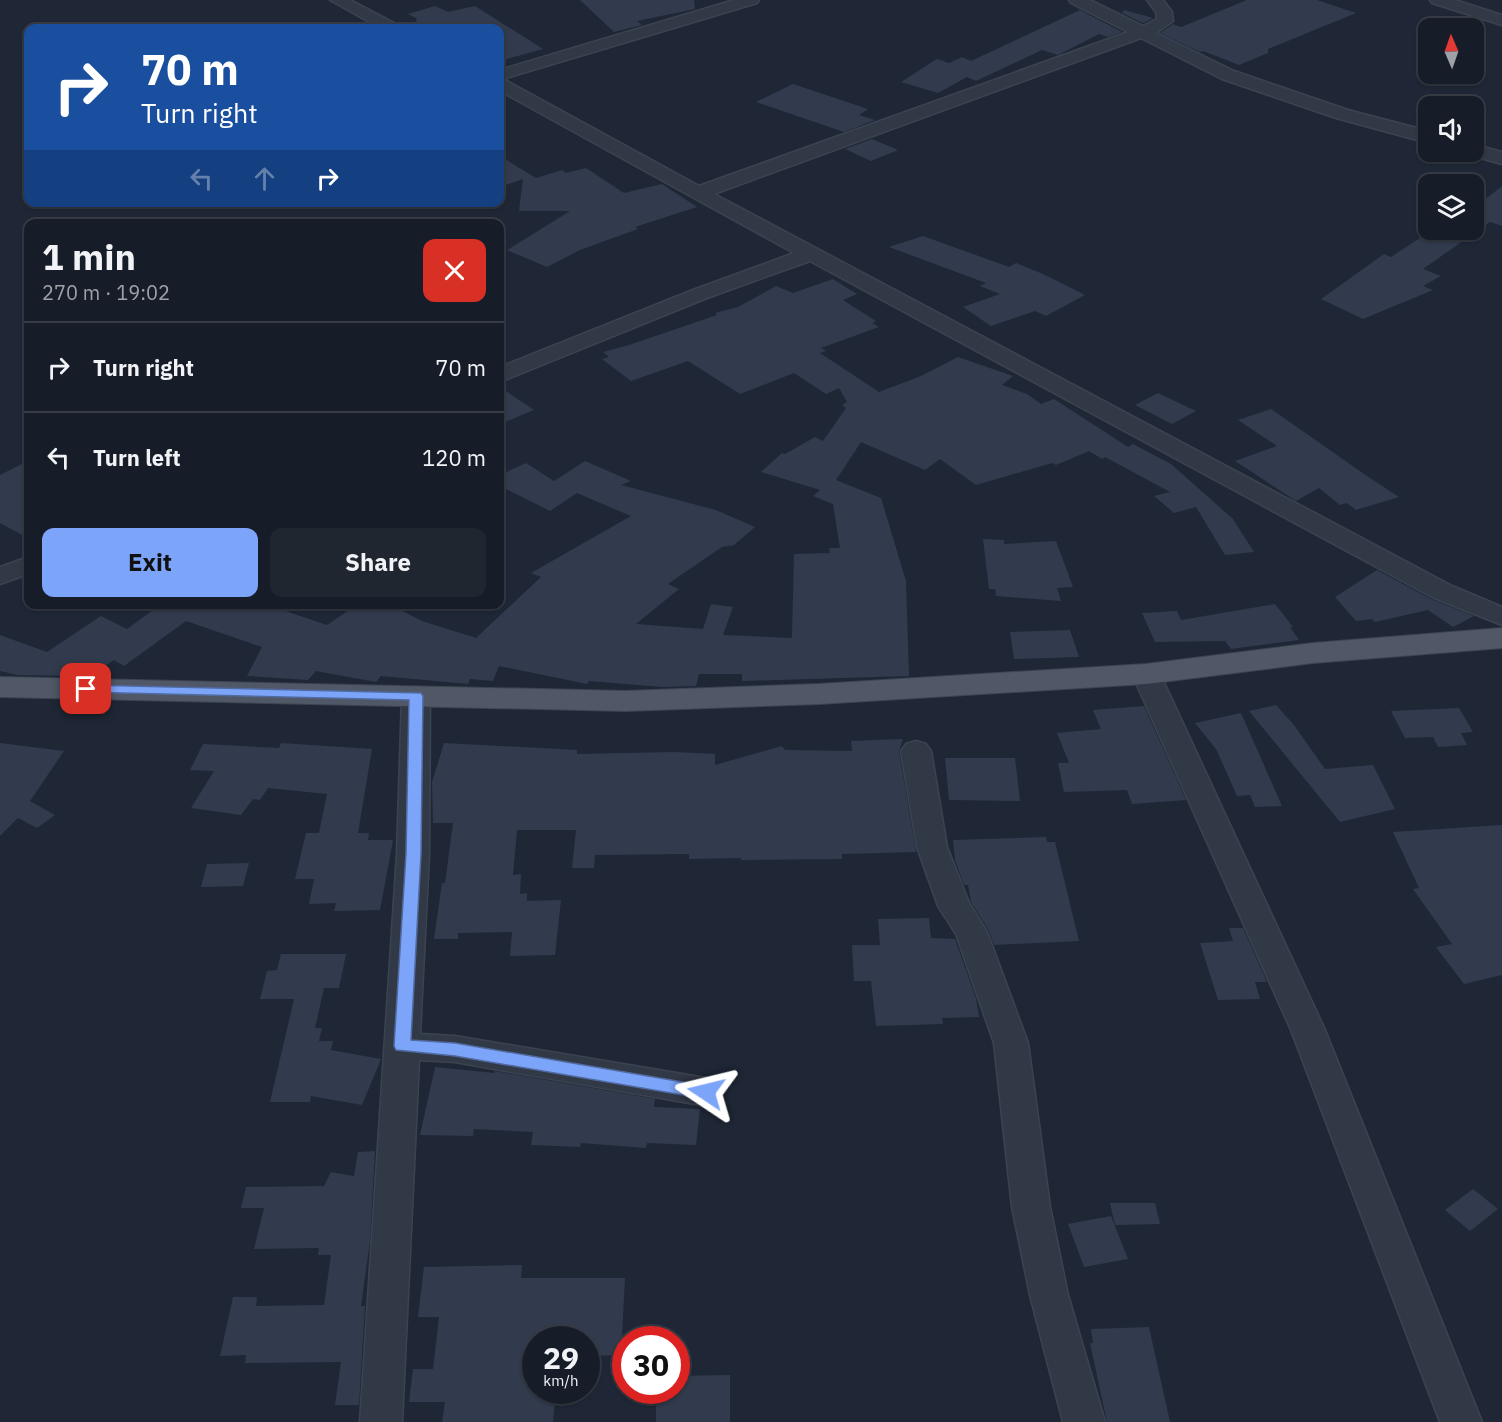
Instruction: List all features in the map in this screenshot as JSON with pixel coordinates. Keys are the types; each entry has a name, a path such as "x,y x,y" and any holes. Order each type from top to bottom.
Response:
{"main road":[{"path":"0,687 626,701 819,694 1146,674 1313,653 1502,638"}],"street":[{"path":"338,0 384,24"},
{"path":"504,74 751,0"},
{"path":"1083,3 1109,0"},
{"path":"698,193 972,92 1141,33 1165,21 1164,12 1155,0"},
{"path":"1438,0 1502,20"},
{"path":"1083,3 1228,75 1342,114 1418,134"},
{"path":"504,86 698,193 1443,592 1502,617"},
{"path":"1484,153 1502,158"},
{"path":"504,373 700,294 813,253"},
{"path":"0,576 24,567"},
{"path":"1146,674 1308,1030 1461,1422"},
{"path":"381,1422 413,854 416,696"},
{"path":"916,751 932,848 954,906 971,932 1011,1043 1031,1207 1049,1295 1084,1422"},
{"path":"402,1046 455,1049 706,1092"}],"building":[{"path":"580,0 694,0 695,9 637,21 642,25 614,32"},
{"path":"1247,0 1317,0 1356,13 1268,49 1268,53 1239,65 1203,51 1200,52 1160,33 1173,24 1181,27"},
{"path":"435,6 448,12 475,6 503,24 417,24 416,19 418,19 408,14"},
{"path":"1080,10 1122,32 1108,37 1099,34 1058,55 1042,50 976,81 967,77 938,93 901,82 937,59 949,63 962,57 971,61"},
{"path":"1124,10 1153,18 1143,23 1122,13"},
{"path":"504,24 543,49 504,60"},
{"path":"793,84 868,109 859,115 875,120 844,132 756,102"},
{"path":"872,139 898,150 871,161 845,149"},
{"path":"504,158 536,178 562,170 566,173 586,168 624,193 662,184 697,207 635,227 638,229 580,250 547,267 507,250 570,211 519,211 523,179 504,186"},
{"path":"1502,186 1502,226 1490,222 1484,226 1484,200"},
{"path":"923,236 1009,267 1016,263 1085,295 1046,316 1035,311 991,326 963,307 1000,294 980,286 986,283 889,247"},
{"path":"1418,239 1464,240 1423,269 1441,276 1423,286 1433,290 1363,319 1321,299 1384,254 1391,257"},
{"path":"833,279 857,294 843,300 876,321 872,323 879,327 821,348 826,351 820,353 879,392 921,376 958,357 1013,376 1002,385 1027,394 1041,404 1054,399 1128,447 1133,444 1171,464 1233,519 1254,552 1225,555 1196,507 1174,513 1154,496 1170,492 1105,457 1102,459 1089,451 1056,465 1052,463 976,485 940,459 925,470 861,442 836,480 881,498 906,581 909,676 742,681 742,674 699,674 696,686 662,687 589,681 587,684 499,666 493,681 470,679 468,684 381,676 376,682 316,671 308,680 247,676 262,647 186,621 124,666 114,660 97,672 87,668 78,676 17,675 0,671 0,635 47,652 101,616 127,629 153,610 150,609 280,609 327,625 351,609 399,609 422,621 476,638 541,577 531,573 631,516 577,493 550,511 504,488 504,473 526,463 554,481 585,461 631,481 621,485 716,510 755,527 734,545 722,547 668,584 679,589 636,624 703,629 711,604 733,607 723,635 792,638 794,554 830,553 829,548 840,548 833,504 813,496 820,490 761,472 782,453 785,454 815,437 823,441 846,408 842,405 847,402 839,388 826,394 794,373 740,394 688,361 631,381 602,359 609,357 603,352 738,307 776,286 793,293"},
{"path":"504,390 534,410 504,422"},
{"path":"1158,393 1196,411 1172,424 1135,405"},
{"path":"1271,409 1399,497 1356,510 1347,503 1340,505 1319,488 1296,501 1235,461 1277,446 1238,420"},
{"path":"24,463 24,536 0,523 0,475"},
{"path":"983,539 1004,540 1004,544 1056,541 1073,587 1057,588 1061,601 996,596 995,589 989,589"},
{"path":"1377,570 1433,600 1474,616 1453,627 1428,610 1375,622 1372,619 1356,621 1335,597"},
{"path":"1275,604 1293,627 1290,627 1299,640 1231,649 1225,641 1155,642 1142,613 1177,611 1181,620"},
{"path":"1070,630 1079,657 1014,659 1010,632"},
{"path":"1276,705 1294,725 1325,769 1373,765 1395,809 1340,822 1249,711"},
{"path":"1144,706 1186,800 1132,804 1127,790 1064,792 1058,763 1069,763 1057,733 1101,729 1093,710"},
{"path":"1459,708 1473,732 1461,733 1467,745 1438,747 1433,737 1405,738 1391,711"},
{"path":"1241,713 1282,806 1255,807 1250,795 1237,796 1216,749 1195,723"},
{"path":"903,739 899,751 916,852 842,854 842,859 741,860 741,858 689,859 689,854 595,855 594,868 572,868 576,830 517,830 513,875 521,874 520,894 527,893 527,901 561,900 555,955 510,956 512,932 458,933 458,939 434,939 442,883 445,883 453,823 433,823 432,782 444,743 577,750 577,754 674,752 715,754 715,765 782,746 785,750 852,751 851,741"},
{"path":"0,743 64,751 30,801 55,815 37,828 18,818 0,836"},
{"path":"281,743 372,749 358,833 369,833 368,840 393,840 380,910 334,911 336,903 309,904 314,879 295,879 306,833 319,833 327,794 268,788 260,800 253,799 241,815 191,808 214,771 190,770 203,744 279,748"},
{"path":"945,758 1015,758 1020,801 949,800"},
{"path":"1502,825 1502,975 1464,984 1436,947 1452,944 1413,889 1419,888 1393,832"},
{"path":"1046,837 1047,842 1055,842 1079,941 994,945 989,931 971,902 968,885 964,885 955,860 953,840"},
{"path":"249,863 243,886 201,887 207,864"},
{"path":"929,918 931,938 955,939 976,998 979,1017 942,1018 943,1024 876,1026 871,981 854,981 852,945 880,945 878,919"},
{"path":"1229,928 1243,928 1267,982 1255,982 1260,999 1218,1000 1200,943 1233,941"},
{"path":"281,954 346,954 339,988 324,988 315,1028 322,1028 319,1041 333,1041 331,1050 381,1059 362,1105 311,1096 310,1102 270,1102 294,999 260,999 267,971 277,970"},
{"path":"435,1067 494,1073 495,1071 655,1099 654,1107 700,1109 696,1145 647,1143 646,1148 581,1143 580,1147 531,1145 533,1132 474,1129 473,1136 420,1135"},
{"path":"375,1151 370,1241 361,1306 365,1306 359,1405 335,1405 341,1362 245,1363 246,1355 220,1356 233,1297 257,1297 256,1306 324,1305 331,1255 318,1255 319,1248 254,1249 264,1208 241,1208 246,1187 324,1186 331,1172 354,1176 358,1152"},
{"path":"1473,1189 1498,1209 1470,1231 1445,1210"},
{"path":"1110,1203 1155,1203 1160,1224 1115,1225"},
{"path":"1111,1216 1128,1259 1084,1267 1068,1224"},
{"path":"522,1265 521,1278 625,1278 623,1326 612,1326 612,1355 600,1356 600,1326 522,1326 522,1404 555,1404 553,1422 442,1422 445,1402 409,1402 413,1369 433,1369 439,1317 418,1317 424,1267"},
{"path":"1149,1327 1170,1422 1107,1422 1090,1343 1093,1343 1091,1329"},
{"path":"730,1375 730,1422 656,1422 656,1404 690,1404 690,1376"}],"route":[{"path":"86,689 416,696 413,854 402,1046 455,1049 706,1092"}]}
